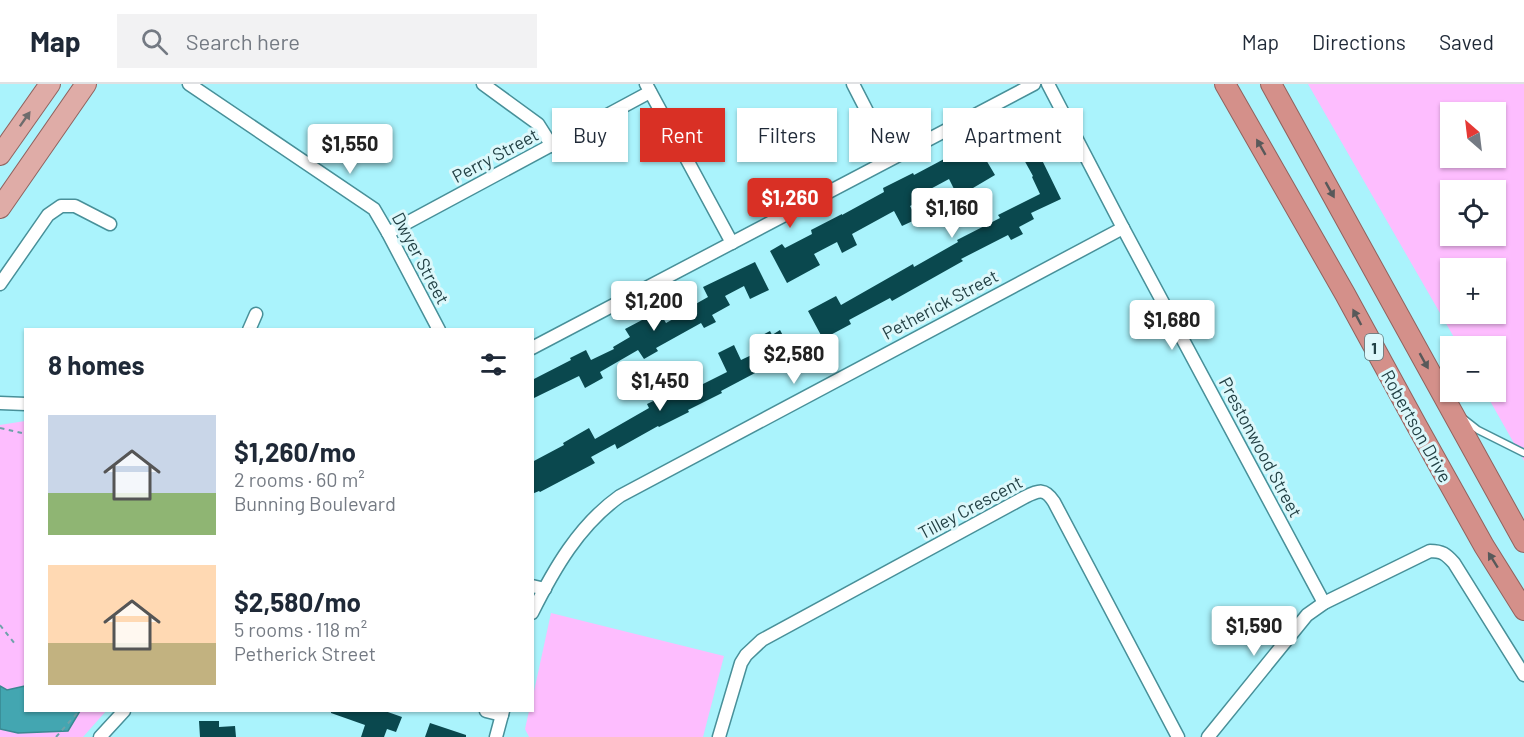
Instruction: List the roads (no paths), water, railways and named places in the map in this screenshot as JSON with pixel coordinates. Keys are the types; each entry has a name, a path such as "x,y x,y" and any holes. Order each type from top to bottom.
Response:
{"highway":[{"name":"Robertson Drive","path":"1226,84 1484,546 1524,610"},
{"name":"Robertson Drive","path":"1271,84 1524,542"}],"main road":[{"path":"0,155 50,84"},
{"path":"0,208 87,84"},
{"path":"0,192 18,167 41,150"}],"street":[{"name":"Dwyer Street","path":"189,84 374,209 438,328"},
{"path":"483,84 537,124 552,146"},
{"path":"853,84 865,108"},
{"path":"931,137 1034,84"},
{"name":"Prestonwood Street","path":"1048,84 1324,603"},
{"name":"Perry Street","path":"615,108 648,88"},
{"path":"648,88 732,243"},
{"name":"Perry Street","path":"388,232 552,146"},
{"path":"534,347 884,162"},
{"path":"0,284 48,215 61,207 75,206 110,225"},
{"name":"Petherick Street","path":"534,606 539,587 582,531 602,510 620,496 1123,228"},
{"path":"250,328 256,315"},
{"path":"0,403 24,404"},
{"name":"Tilley Crescent","path":"719,737 741,663 746,654 762,640 1035,492 1044,492 1054,502 1178,737"},
{"path":"1208,737 1307,615 1324,603 1430,551 1445,553 1454,563 1524,675"},
{"path":"100,737 123,712"},
{"path":"496,737 503,713"}],"lane":[{"path":"1449,407 1478,430 1524,453"}],"water":[{"path":"0,686 7,690 24,686 24,712 79,712 68,731 18,733 0,729"}]}
